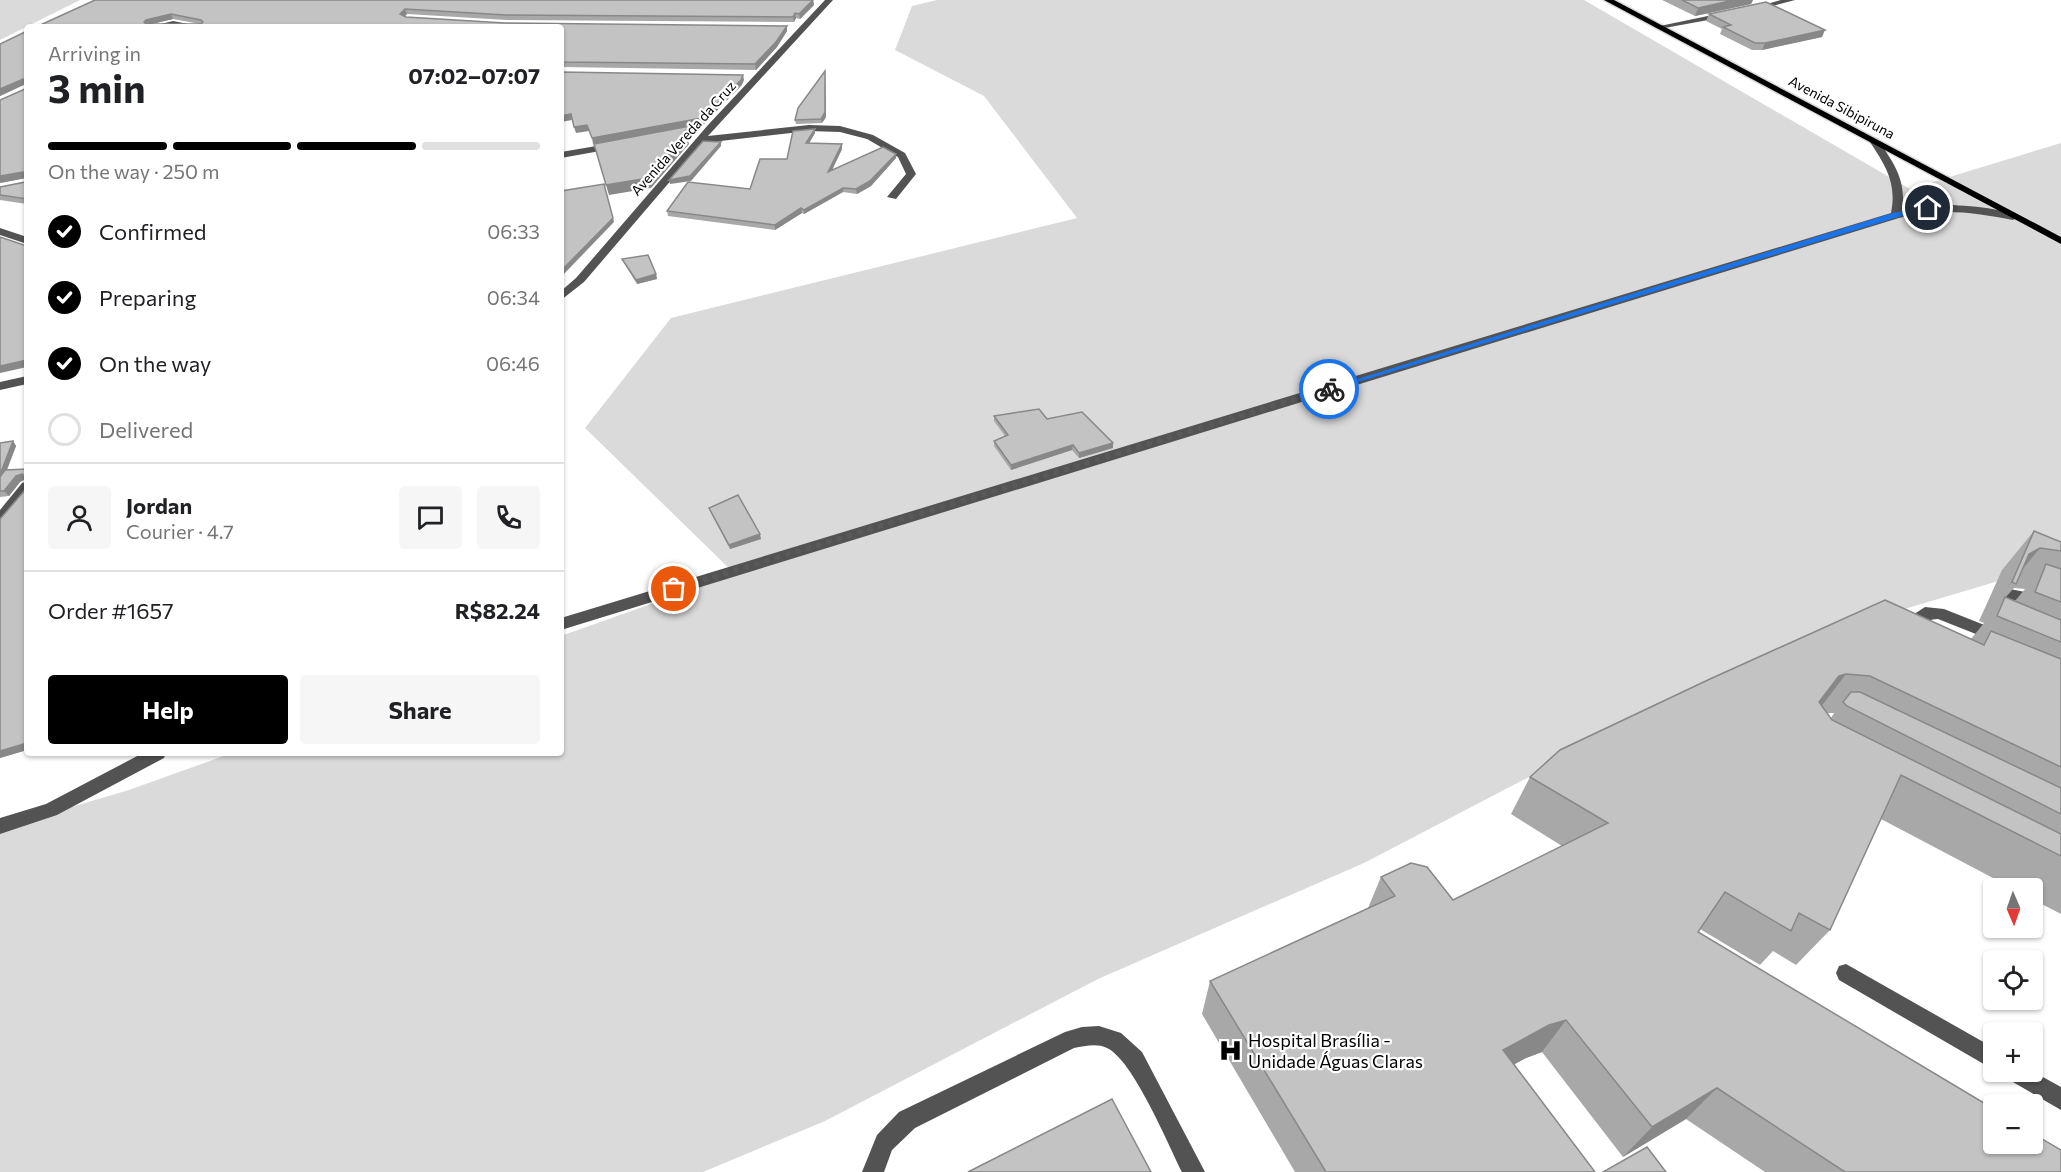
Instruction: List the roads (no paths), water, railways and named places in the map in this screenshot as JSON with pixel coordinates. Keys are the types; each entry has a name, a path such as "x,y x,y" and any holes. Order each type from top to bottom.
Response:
{"main road":[{"name":"Avenida Sibipiruna","path":"1608,0 2061,241"},
{"path":"2036,229 2061,249"}],"street":[{"path":"1659,27 1791,0"},
{"name":"Avenida Vereda da Cruz","path":"564,294 580,280 711,127 825,1"},
{"path":"748,75 760,75"},
{"path":"690,131 711,127"},
{"path":"700,140 809,128 840,129 870,137 902,155 911,174 892,197"},
{"path":"1875,142 1894,170 1901,193 1896,215"},
{"path":"564,154 626,144"},
{"path":"564,623 1896,215 1928,208 1977,210 2013,217"},
{"path":"0,231 24,240"},
{"path":"0,386 24,381"},
{"path":"0,519 24,490"},
{"path":"1990,634 2005,597 2012,593 2061,612"},
{"path":"1915,642 1904,628 1925,613 1947,615 2010,642"},
{"path":"0,826 51,810 153,756"},
{"path":"1846,973 1983,1054"},
{"path":"873,1172 877,1154 890,1134 907,1120 1072,1039 1089,1034 1107,1036 1123,1045 1135,1059 1194,1172"},
{"path":"2032,1082 2061,1099"}],"place":[{"name":"Hospital Brasília - Unidade Águas Claras","path":"1230,1050"}]}
